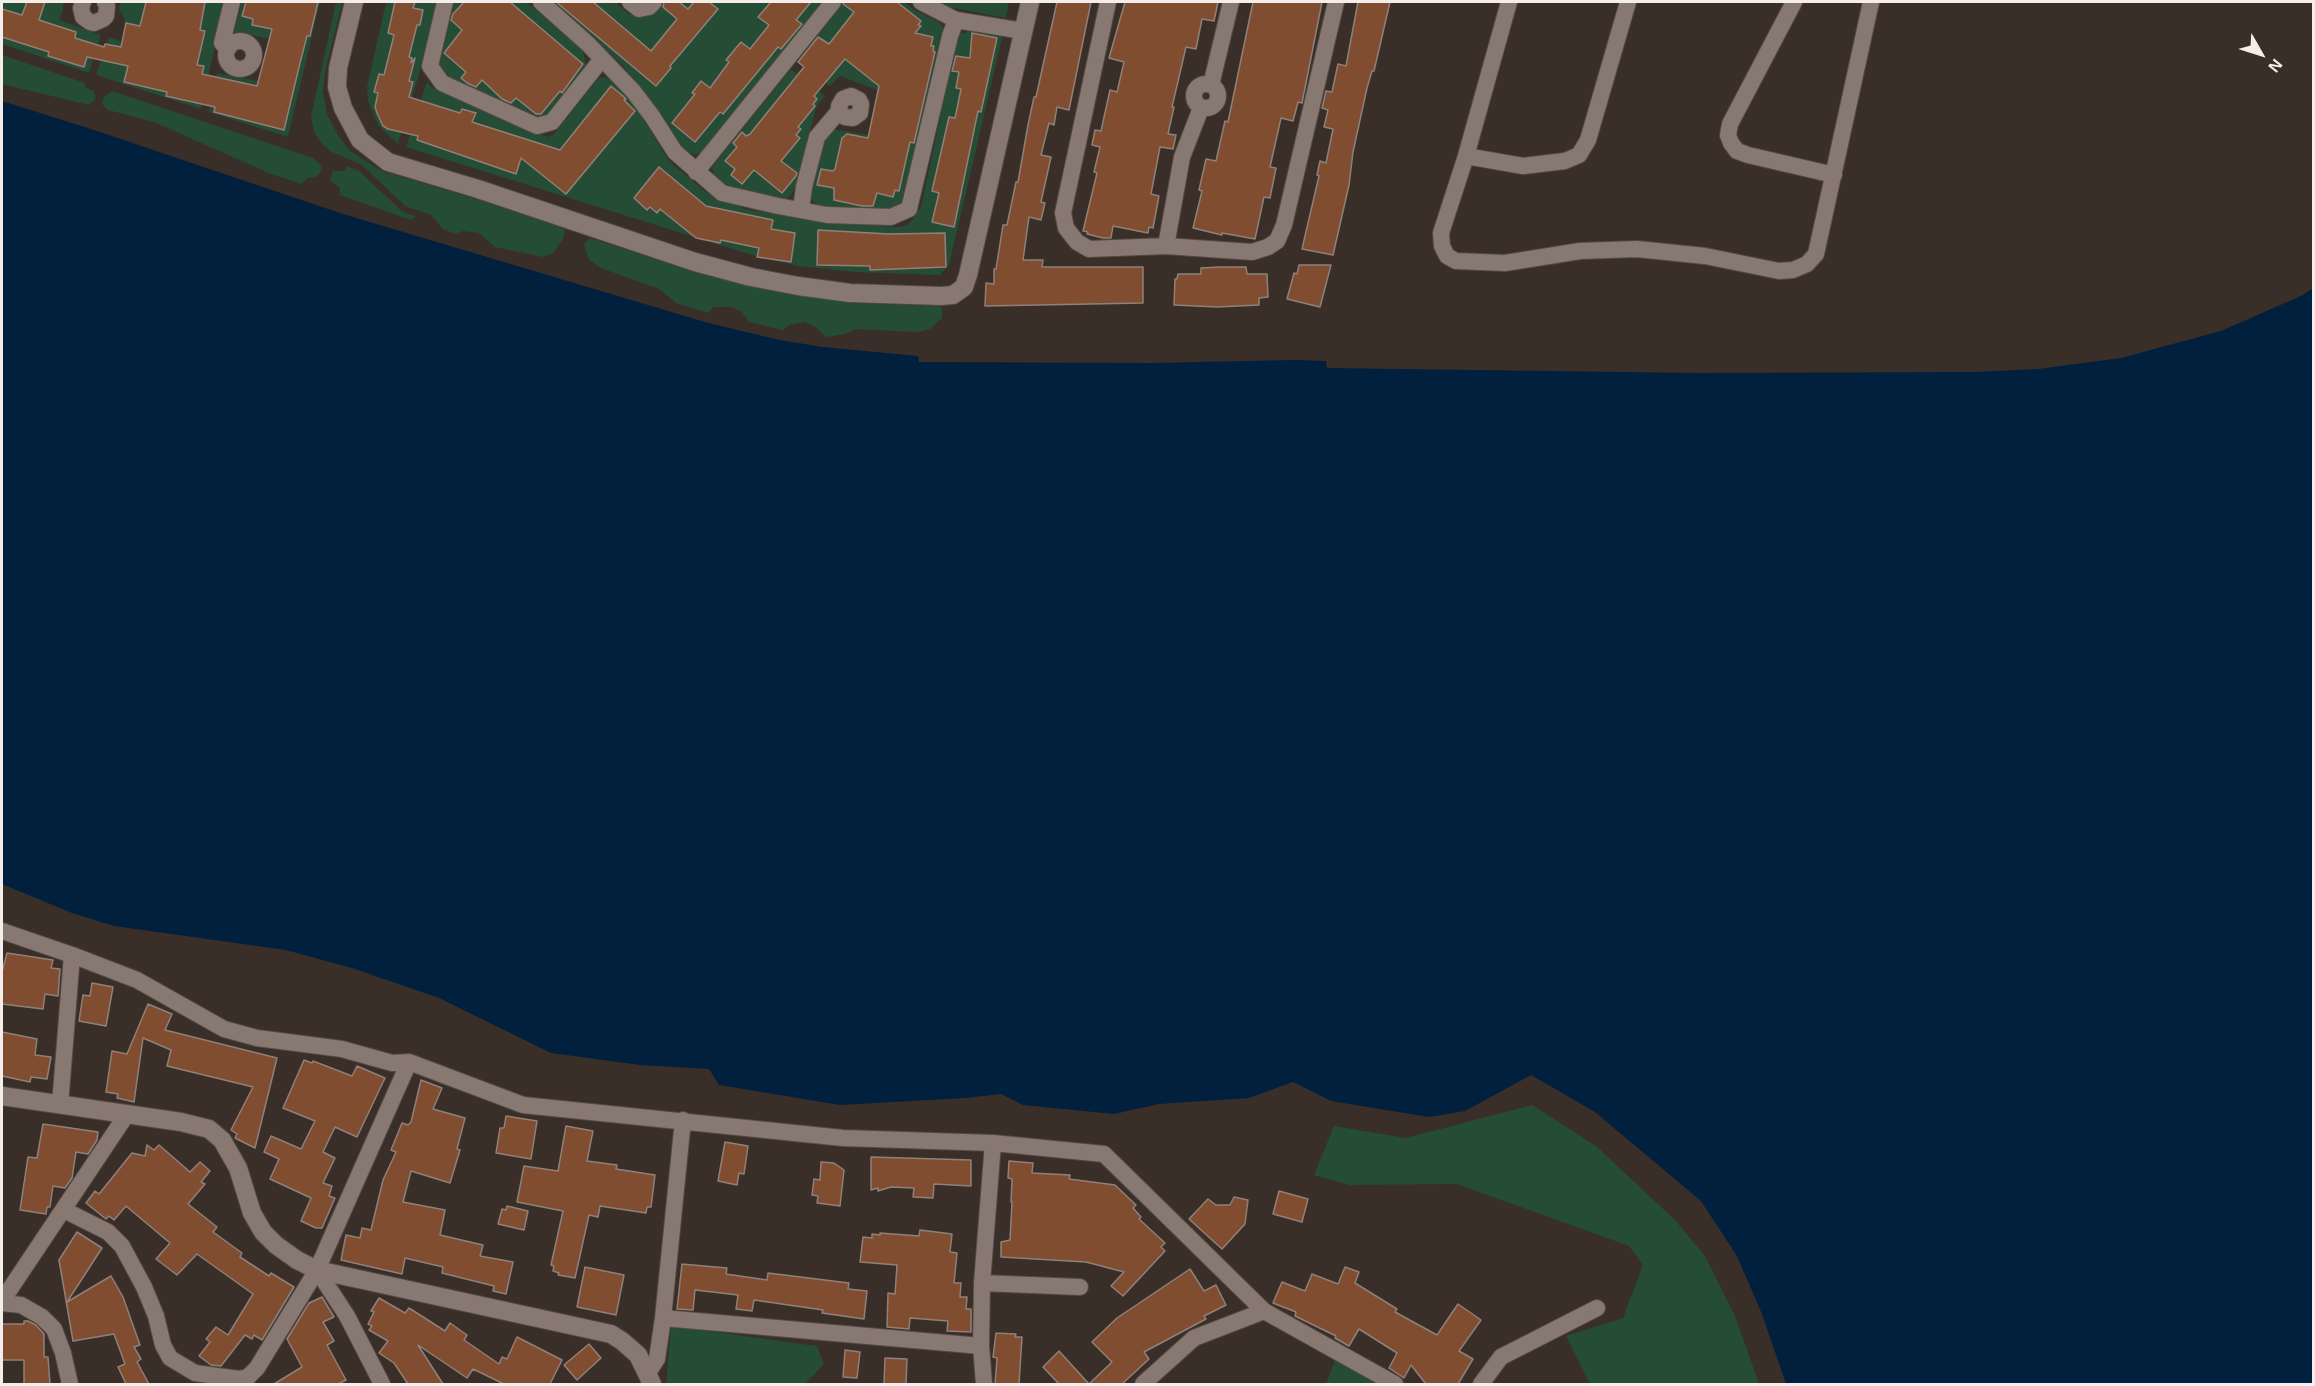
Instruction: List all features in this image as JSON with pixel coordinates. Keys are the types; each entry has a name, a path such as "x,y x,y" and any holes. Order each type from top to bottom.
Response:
{"street":[{"path":"83,2 82,17 94,23 106,16 105,2"},
{"path":"228,48 222,43 232,2"},
{"path":"354,2 338,68 337,87 342,108 360,140 388,162 478,189 695,262 798,286 850,293 941,296 953,295 964,287 968,275 1030,2"},
{"path":"445,2 430,66 442,83 537,126 552,122 601,60"},
{"path":"541,2 588,44 601,60 617,72 652,116 675,152 722,193 827,215 891,217 909,209 950,36 956,20"},
{"path":"630,2 639,9 649,7 654,2"},
{"path":"696,172 833,2"},
{"path":"921,2 956,20 974,21 1023,31"},
{"path":"1108,2 1063,213 1066,228 1077,242 1089,249 1166,246 1252,252 1268,247 1277,241 1284,225 1336,2"},
{"path":"1166,246 1182,157 1201,108 1196,104 1194,94 1200,85 1211,85 1231,2"},
{"path":"1509,2 1466,156 1441,233 1442,246 1447,256 1456,261 1505,263 1580,251 1637,249 1705,256 1779,271 1793,270 1806,264 1816,254 1871,2"},
{"path":"1466,156 1523,166 1565,161 1579,155 1588,140 1628,2"},
{"path":"1794,2 1730,124 1728,135 1737,151 1834,175"},
{"path":"801,210 804,187 817,137 839,111"},
{"path":"2,931 137,980 224,1029 257,1038 342,1049 392,1063 409,1062 523,1105 843,1138 993,1143 1104,1154 1264,1311 1395,1384"},
{"path":"60,1105 72,955"},
{"path":"64,1210 108,1232 122,1246 144,1287 156,1316 163,1345 170,1358 195,1373 239,1379 248,1377 257,1368 317,1270 409,1062"},
{"path":"2,1096 181,1122 209,1129 222,1140 238,1168 252,1213 263,1232 276,1245 317,1270 611,1334 638,1355 650,1379"},
{"path":"70,1384 63,1353 54,1329 42,1317 21,1305 2,1302 127,1114"},
{"path":"650,1379 657,1359 663,1318 683,1120"},
{"path":"984,1384 981,1346 982,1283 993,1143"},
{"path":"317,1270 347,1316 382,1384"},
{"path":"982,1283 1080,1287"},
{"path":"1481,1384 1501,1357 1597,1308"},
{"path":"1143,1384 1194,1338 1264,1311"},
{"path":"663,1318 981,1346"}],"green space":[{"path":"2,2 63,2 59,20 101,35 89,73 2,44"},
{"path":"120,2 225,2 201,109 96,75 109,37 122,42 126,29 124,17 119,9"},
{"path":"242,2 320,2 288,137 209,112 217,73 259,81 270,39 234,32"},
{"path":"336,2 342,4 326,68 323,91 327,114 350,151 382,171 565,229 563,239 553,253 543,257 495,247 479,233 463,231 455,234 443,229 431,215 405,206 362,165 332,152 323,145 315,134 311,117"},
{"path":"386,2 437,2 422,64 398,144 378,125 368,101 367,87"},
{"path":"454,2 527,2 583,51 586,65 547,118 540,118 445,75 440,64"},
{"path":"554,2 615,2 629,14 642,14 654,11 665,2 823,2 702,154 693,154 684,150 660,112 622,65"},
{"path":"844,2 904,2 916,11 939,22 944,29 903,202 894,209 828,207 817,205 810,198 825,138 831,129 869,135 880,91 840,76 830,86 797,62"},
{"path":"937,2 1009,2 1006,18 948,7"},
{"path":"972,30 1003,34 949,265 940,275 855,272 799,266 755,256 406,147 427,81 435,89 548,137 554,134 598,79 604,77 617,83 638,110 669,161 707,193 745,209 806,220 905,226 910,223 921,207 956,44 960,34"},
{"path":"2,55 85,83 85,87 94,91 96,99 89,105 2,84"},
{"path":"791,69 825,96 817,105 796,186 790,196 784,200 724,184 714,175 712,167"},
{"path":"112,91 313,158 322,166 320,173 316,177 307,178 302,184 271,174 154,122 108,110 102,104 104,97"},
{"path":"347,166 359,171 403,212 416,216 411,220 340,195 340,188 330,180 333,171 345,171"},
{"path":"590,238 692,271 749,286 851,303 938,306 942,308 942,318 930,329 917,332 855,329 845,334 826,337 814,326 804,322 789,325 783,330 749,322 742,312 731,307 713,307 708,313 676,303 659,289 601,268 589,260 584,244"},
{"path":"1532,1105 1596,1146 1674,1219 1705,1256 1735,1316 1759,1384 1590,1384 1566,1336 1623,1318 1643,1265 1629,1246 1457,1184 1349,1185 1314,1175 1334,1126 1406,1138"},
{"path":"671,1326 817,1346 824,1364 805,1384 666,1384"},
{"path":"1336,1358 1382,1384 1326,1384"}],"water":[{"path":"2,101 343,214 705,322 779,340 823,347 918,356 919,362 1149,363 1295,360 1326,361 1327,368 1698,373 1974,372 2038,369 2121,358 2221,331 2303,295 2313,288 2313,1384 1786,1384 1762,1314 1737,1256 1701,1201 1595,1112 1531,1075 1465,1111 1429,1117 1331,1101 1293,1082 1249,1098 1159,1104 1114,1114 1023,1105 1001,1094 840,1105 719,1085 709,1069 640,1065 551,1053 439,998 352,968 286,950 114,926 72,913 2,884"}],"building":[{"path":"27,2 45,2 39,20 76,32 75,38 104,47 105,44 121,47 126,23 140,26 146,2 205,2 200,30 205,31 197,65 204,66 202,74 257,86 272,29 252,25 253,19 242,16 246,2 318,2 310,36 307,36 284,130 214,112 215,107 166,96 167,92 124,82 128,66 87,57 84,67 48,56 49,52 2,37 2,9 22,15"},
{"path":"395,2 415,2 413,8 423,10 409,57 412,58 411,63 415,58 409,81 413,82 409,97 460,113 462,109 476,113 472,122 560,150 611,86 626,99 624,100 635,111 566,194 521,158 516,174 417,140 418,136 388,129 383,126 377,113 375,107 378,93 374,92 379,74 384,75 394,35 388,33"},
{"path":"464,2 510,2 583,64 562,93 560,91 541,114 536,114 516,98 511,103 502,99 482,80 476,87 461,78 466,72 444,53 462,30 451,20 453,14"},
{"path":"556,2 593,2 651,51 677,19 663,7 664,2 679,2 688,9 694,2 709,2 718,9 656,86"},
{"path":"771,2 811,2 796,20 802,24 781,49 778,47 723,114 720,112 695,142 672,123 695,94 692,93 701,81 710,88 729,62 726,60 741,42 750,49 769,25 758,17"},
{"path":"843,2 897,2 921,21 918,25 921,26 915,33 933,37 931,46 934,46 933,51 935,52 914,143 910,142 899,191 895,190 893,197 877,193 873,206 862,206 834,200 834,188 817,185 821,169 833,171 835,169 842,138 847,134 868,138 879,86 845,59 814,96 817,99 813,104 815,106 798,127 801,129 796,135 800,138 781,161 797,173 782,193 754,170 742,184 731,175 735,169 725,161 737,147 733,143 742,132 746,136 750,134 804,67 798,62 818,37 829,44 854,12"},
{"path":"1057,2 1091,2 1069,110 1057,107 1054,125 1049,123 1041,155 1051,157 1041,202 1045,203 1041,220 1029,217 1023,260 1043,260 1042,267 1143,267 1143,303 985,306 986,283 994,284 994,269 996,269 1003,225 1007,225 1016,182 1018,182 1034,97 1036,97"},
{"path":"1125,2 1218,2 1214,21 1202,19 1196,49 1186,47 1168,134 1176,135 1173,149 1160,147 1151,194 1159,196 1153,228 1149,227 1148,233 1113,226 1111,238 1103,238 1083,231 1097,173 1094,172 1100,147 1092,145 1095,130 1101,131 1110,90 1117,92 1124,62 1109,58"},
{"path":"1253,2 1322,2 1302,103 1298,102 1293,121 1281,118 1270,167 1276,168 1270,198 1264,197 1255,239 1222,233 1222,235 1193,228 1202,191 1199,190 1206,159 1216,161 1225,121 1228,122"},
{"path":"1358,2 1390,2 1374,71 1372,71 1367,88 1333,255 1302,249 1319,176 1317,175 1320,161 1326,163 1333,129 1324,127 1328,110 1322,108 1326,91 1332,92 1338,64 1346,66"},
{"path":"972,33 997,38 981,112 978,111 954,227 932,222 939,193 932,191 949,117 955,118 961,89 956,88 959,72 952,71 956,56 970,58"},
{"path":"659,167 706,206 773,220 771,229 795,233 791,262 757,257 759,248 721,240 720,243 696,238 660,209 657,213 650,207 647,210 634,198"},
{"path":"818,230 889,234 945,233 946,267 870,270 870,266 817,265"},
{"path":"1299,265 1331,265 1320,307 1287,299 1294,273 1297,274"},
{"path":"1246,267 1247,274 1267,274 1268,297 1259,298 1259,305 1217,307 1174,305 1175,279 1178,274 1201,274 1201,268"},
{"path":"7,953 53,960 51,968 60,969 58,996 45,994 43,1009 2,1004 2,972"},
{"path":"92,983 113,987 106,1026 79,1021 83,995 90,996"},
{"path":"148,1004 172,1014 165,1030 277,1058 255,1148 235,1138 237,1134 231,1130 253,1087 167,1066 171,1050 143,1038 134,1102 117,1098 118,1094 106,1092 112,1051 127,1054"},
{"path":"2,1032 37,1039 35,1055 51,1057 47,1079 31,1077 30,1082 2,1076"},
{"path":"304,1060 312,1063 313,1061 352,1076 357,1066 385,1078 357,1137 335,1127 323,1152 335,1158 323,1183 332,1186 329,1196 335,1198 322,1228 316,1228 301,1221 311,1198 270,1179 279,1159 264,1152 271,1136 301,1149 315,1121 283,1108"},
{"path":"421,1080 442,1088 433,1109 465,1118 457,1149 460,1150 450,1183 411,1171 403,1202 445,1210 440,1235 483,1245 480,1256 513,1262 506,1294 493,1291 494,1286 442,1273 443,1267 405,1258 402,1274 341,1260 346,1235 360,1238 362,1228 371,1230 383,1180 396,1152 391,1150 402,1123 408,1125 411,1122"},
{"path":"506,1116 537,1121 531,1159 496,1153 500,1128 504,1128"},
{"path":"43,1124 98,1132 97,1140 88,1154 76,1152 72,1178 65,1188 53,1186 50,1207 47,1207 46,1214 20,1210 28,1157 37,1158"},
{"path":"566,1126 593,1131 587,1161 617,1165 616,1169 655,1175 651,1207 647,1207 646,1213 600,1206 598,1217 589,1215 575,1278 558,1275 559,1273 553,1271 554,1266 551,1265 563,1211 517,1202 524,1166 558,1171"},
{"path":"725,1142 748,1146 744,1174 739,1173 737,1185 718,1181"},
{"path":"147,1145 154,1150 159,1145 190,1172 200,1162 210,1171 201,1182 205,1184 188,1204 217,1227 213,1232 242,1253 240,1257 269,1276 271,1273 294,1287 262,1340 254,1335 252,1339 245,1335 221,1366 211,1365 199,1356 210,1342 206,1339 216,1327 228,1335 253,1294 197,1254 177,1275 156,1259 170,1243 126,1206 114,1220 109,1216 106,1219 86,1203 95,1191 99,1194 132,1153 145,1156"},
{"path":"871,1157 971,1160 971,1186 934,1184 933,1198 913,1197 914,1188 891,1187 878,1191 878,1188 871,1190"},
{"path":"1009,1161 1033,1163 1032,1173 1070,1175 1069,1179 1115,1185 1136,1205 1133,1208 1141,1217 1139,1219 1165,1243 1161,1247 1165,1251 1123,1296 1111,1286 1124,1272 1086,1262 1001,1257 1001,1242 1010,1240 1012,1179 1008,1178"},
{"path":"821,1162 834,1163 844,1170 840,1206 817,1203 818,1196 812,1195 814,1179 820,1180"},
{"path":"1279,1191 1308,1199 1302,1222 1273,1214"},
{"path":"1234,1197 1248,1200 1245,1224 1222,1249 1189,1219 1208,1199 1216,1205 1230,1205"},
{"path":"507,1206 528,1211 524,1230 498,1224 502,1209 506,1210"},
{"path":"920,1230 952,1234 950,1252 957,1253 954,1283 961,1283 960,1297 967,1297 966,1309 971,1309 971,1332 947,1331 948,1321 910,1318 909,1329 887,1327 888,1293 895,1294 897,1265 860,1262 863,1237 872,1238 872,1234 880,1235 880,1233 919,1236"},
{"path":"77,1232 102,1248 67,1302 111,1276 123,1297 140,1345 134,1347 141,1359 137,1362 149,1384 126,1384 118,1367 125,1364 114,1334 73,1341 59,1260"},
{"path":"682,1264 727,1268 726,1274 767,1280 768,1273 849,1283 848,1289 867,1291 864,1319 822,1313 823,1310 754,1300 752,1311 736,1309 738,1295 695,1290 693,1310 677,1309"},
{"path":"585,1267 624,1275 616,1315 577,1307"},
{"path":"1345,1267 1359,1272 1355,1283 1397,1309 1395,1312 1437,1335 1458,1304 1481,1320 1459,1351 1473,1359 1458,1384 1426,1384 1411,1365 1404,1378 1389,1368 1397,1353 1359,1329 1349,1346 1335,1338 1336,1336 1295,1316 1296,1312 1273,1303 1282,1282 1305,1291 1312,1274 1338,1284"},
{"path":"1190,1269 1204,1291 1216,1285 1226,1305 1204,1316 1206,1319 1144,1352 1149,1359 1122,1384 1089,1384 1112,1362 1092,1342 1117,1318"},
{"path":"322,1297 334,1317 323,1322 334,1341 327,1345 346,1380 338,1384 274,1384 302,1367 287,1339 309,1303"},
{"path":"379,1298 405,1313 409,1308 445,1331 450,1323 467,1335 464,1340 499,1364 502,1357 507,1359 517,1337 562,1360 550,1384 504,1384 473,1369 467,1378 418,1345 443,1384 408,1384 394,1363 379,1353 388,1341 369,1330 372,1326 368,1324 374,1312 371,1311"},
{"path":"24,1321 36,1325 44,1334 44,1357 48,1357 50,1384 24,1384 24,1360 2,1360 2,1324 24,1324"},
{"path":"996,1333 1016,1334 1015,1337 1022,1337 1019,1384 995,1384 997,1358 993,1357"},
{"path":"589,1344 601,1358 577,1380 564,1365"},
{"path":"845,1350 860,1352 857,1378 843,1377"},
{"path":"1059,1351 1089,1384 1059,1384 1043,1367"},
{"path":"885,1358 907,1359 906,1384 884,1384"}]}
